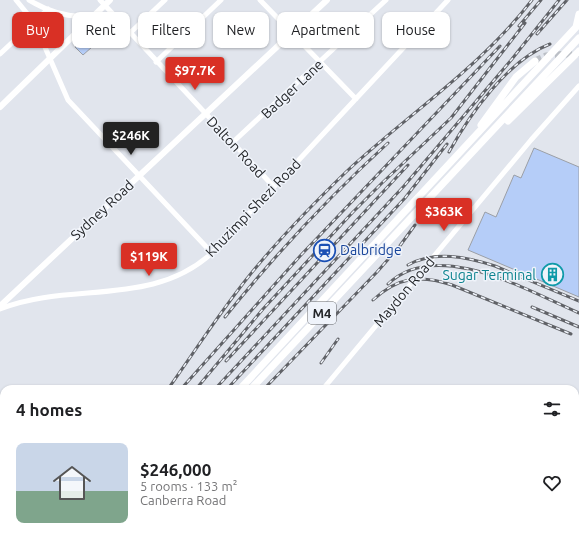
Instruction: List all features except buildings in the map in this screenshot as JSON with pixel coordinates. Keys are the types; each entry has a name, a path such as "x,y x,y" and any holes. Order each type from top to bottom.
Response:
{"highway":[{"path":"578,26 579,14"},
{"name":"M4","path":"244,385 578,26"},
{"name":"M4","path":"255,385 579,38"},
{"path":"469,156 507,122 579,51"},
{"path":"474,137 484,119 516,77 535,62"}],"main road":[{"path":"97,12 110,0"},
{"name":"Sydney Road","path":"314,12 327,0"},
{"path":"0,107 72,37"},
{"name":"Sydney Road","path":"0,306 277,45"}],"street":[{"path":"16,0 26,12"},
{"path":"29,0 48,9 72,16"},
{"name":"Dalton Road","path":"100,0 111,12"},
{"path":"130,33 165,0"},
{"path":"156,62 221,0"},
{"path":"260,0 277,18"},
{"name":"Badger Lane","path":"232,144 386,0"},
{"name":"Khuzimpi Shezi Road","path":"0,309 41,298 158,284 188,272 212,253 448,0"},
{"path":"45,12 48,9"},
{"name":"Dalton Road","path":"130,33 232,144 274,187"},
{"path":"0,54 12,43"},
{"path":"45,48 68,100 212,253"},
{"path":"306,48 356,99"},
{"name":"Maydon Road","path":"326,385 531,140 579,87"}],"tunnel":[{"path":"535,61 546,56 579,53"}],"railway":[{"path":"171,385 238,290 296,222 346,172 489,48 532,0"},
{"path":"519,26 541,0"},
{"path":"219,385 404,186 512,59 559,0"},
{"path":"537,34 567,0"},
{"path":"199,385 263,309 353,212 451,118 525,23"},
{"path":"449,152 479,105 505,75 519,62 550,44"},
{"path":"185,385 301,255 500,46"},
{"path":"225,317 303,227 388,143"},
{"path":"231,385 405,198 447,144"},
{"path":"226,361 408,165"},
{"path":"268,385 377,272 399,247 415,225"},
{"path":"408,265 418,260 440,256 451,256 473,260 495,266 579,301"},
{"path":"388,284 408,271 431,266 457,267 483,273 509,282 579,313"},
{"path":"373,300 391,286 401,282 430,279 452,285 571,334"},
{"path":"532,307 579,327"},
{"path":"321,363 338,339"}],"place":[{"name":"Dalbridge","path":"325,250"},
{"name":"Sugar Terminal","path":"552,275"}]}
